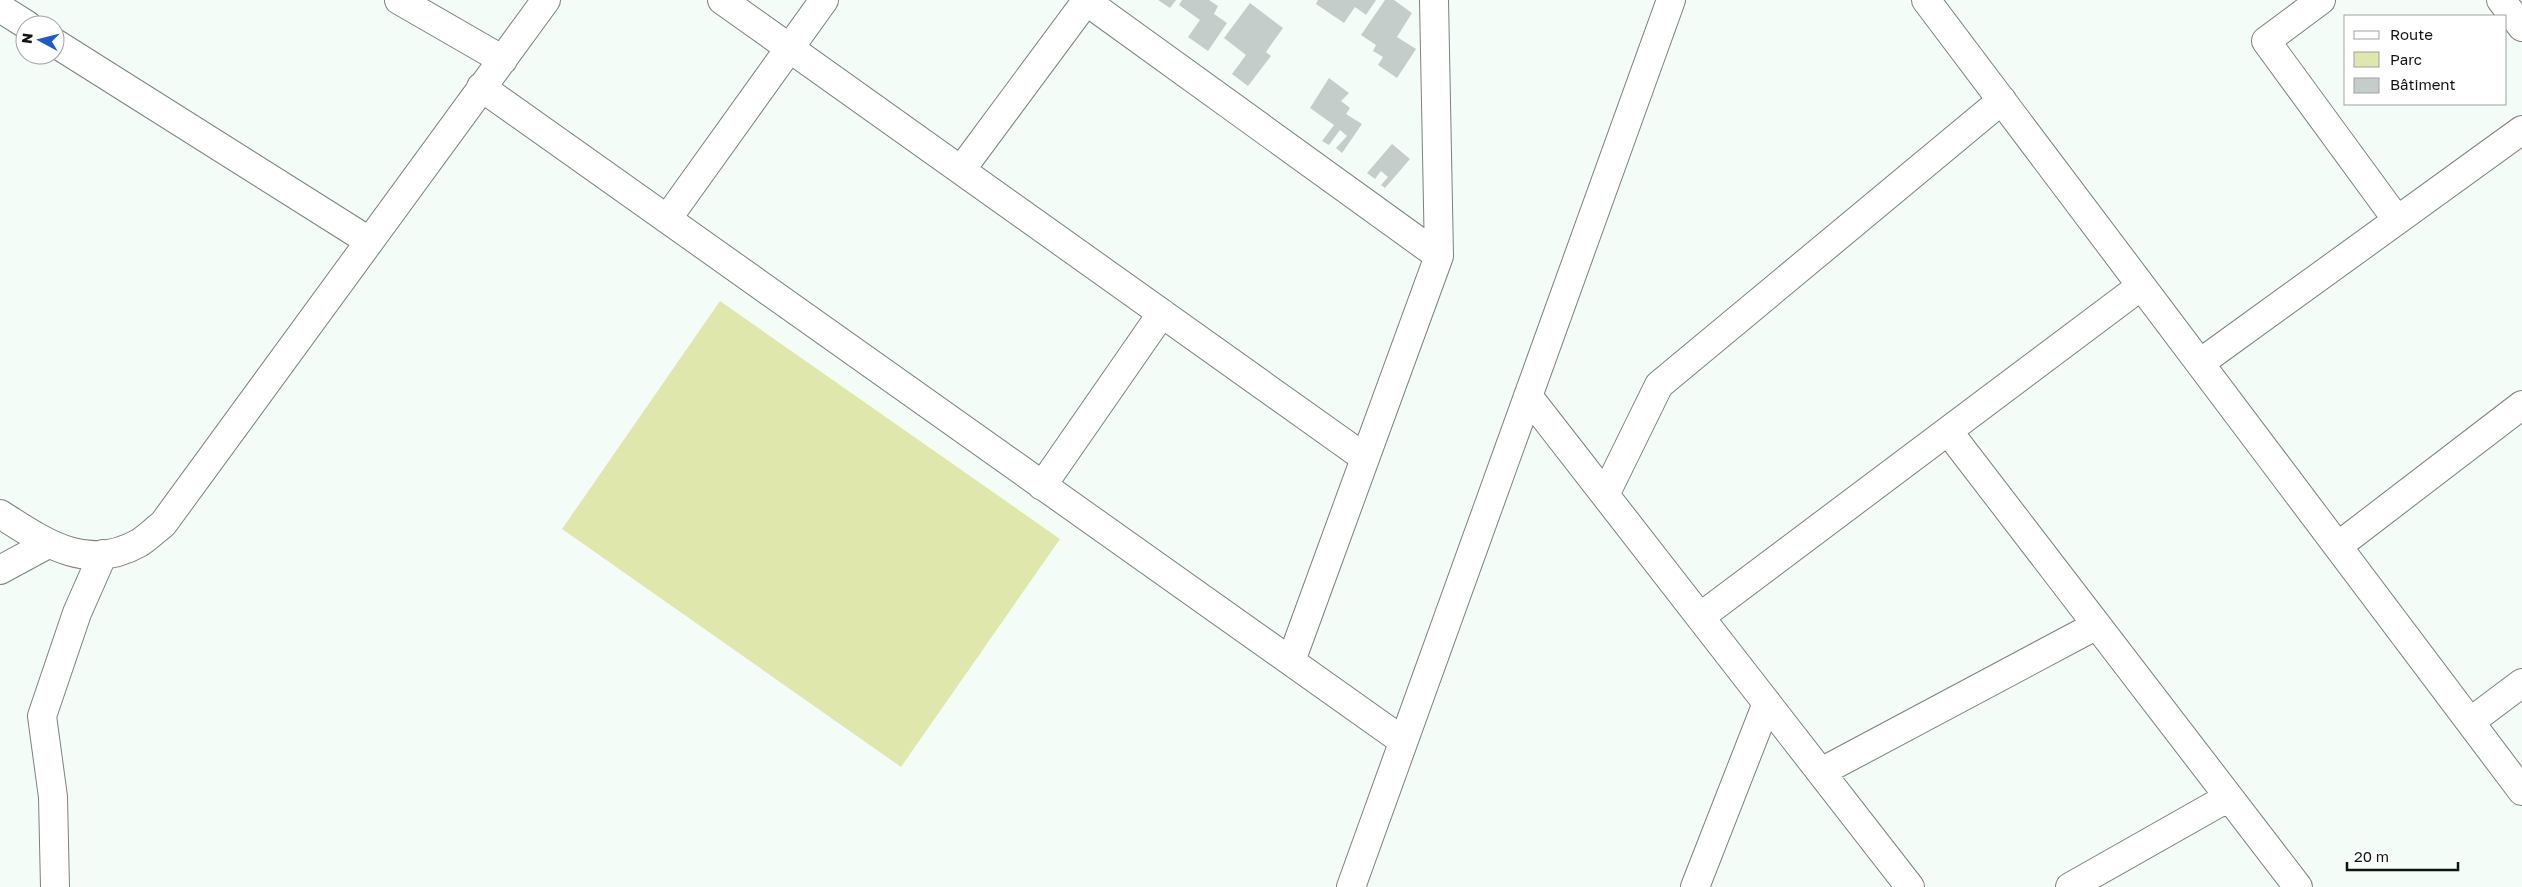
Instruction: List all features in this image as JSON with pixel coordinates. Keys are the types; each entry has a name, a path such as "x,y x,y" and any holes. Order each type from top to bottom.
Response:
{"street":[{"path":"399,0 503,60"},
{"path":"0,514 48,544 65,552 83,556 116,553 140,542 163,524 546,0"},
{"path":"722,0 1366,458"},
{"path":"667,219 824,0"},
{"path":"961,170 1086,0 1439,256"},
{"path":"1291,661 1439,256 1434,0"},
{"path":"1351,887 1671,0"},
{"path":"2321,0 2266,41 2398,220"},
{"path":"2501,0 2522,28"},
{"path":"1934,3 2002,100 2522,791"},
{"path":"0,8 15,17"},
{"path":"65,49 369,241"},
{"path":"481,87 1403,741"},
{"path":"1605,495 1659,385 2002,100"},
{"path":"2200,363 2522,130"},
{"path":"1700,617 2141,286"},
{"path":"1042,486 1162,313"},
{"path":"1528,396 1910,887"},
{"path":"2338,546 2522,405"},
{"path":"1948,431 2298,887"},
{"path":"0,570 48,544"},
{"path":"56,887 53,797 42,716 77,613 103,554"},
{"path":"1820,772 2096,626"},
{"path":"2470,722 2522,683"},
{"path":"1696,887 1767,703"},
{"path":"2070,887 2229,797"}],"green space":[{"path":"720,301 1060,539 901,767 562,529"}],"building":[{"path":"1158,0 1176,0 1170,8"},
{"path":"1182,0 1209,0 1218,6 1214,14 1227,23 1208,51 1188,37 1200,20 1179,5"},
{"path":"1318,0 1376,0 1366,15 1355,7 1344,23 1316,4"},
{"path":"1385,0 1394,0 1412,13 1397,37 1416,49 1397,78 1378,65 1383,57 1373,51 1376,45 1361,35"},
{"path":"1250,3 1283,28 1266,52 1271,56 1248,86 1232,74 1246,55 1224,38"},
{"path":"1329,78 1349,93 1341,101 1350,108 1346,114 1362,124 1342,153 1336,148 1347,136 1340,130 1329,145 1322,141 1334,125 1310,108"},
{"path":"1392,144 1410,159 1385,188 1381,185 1388,177 1381,171 1375,179 1367,173"}]}
